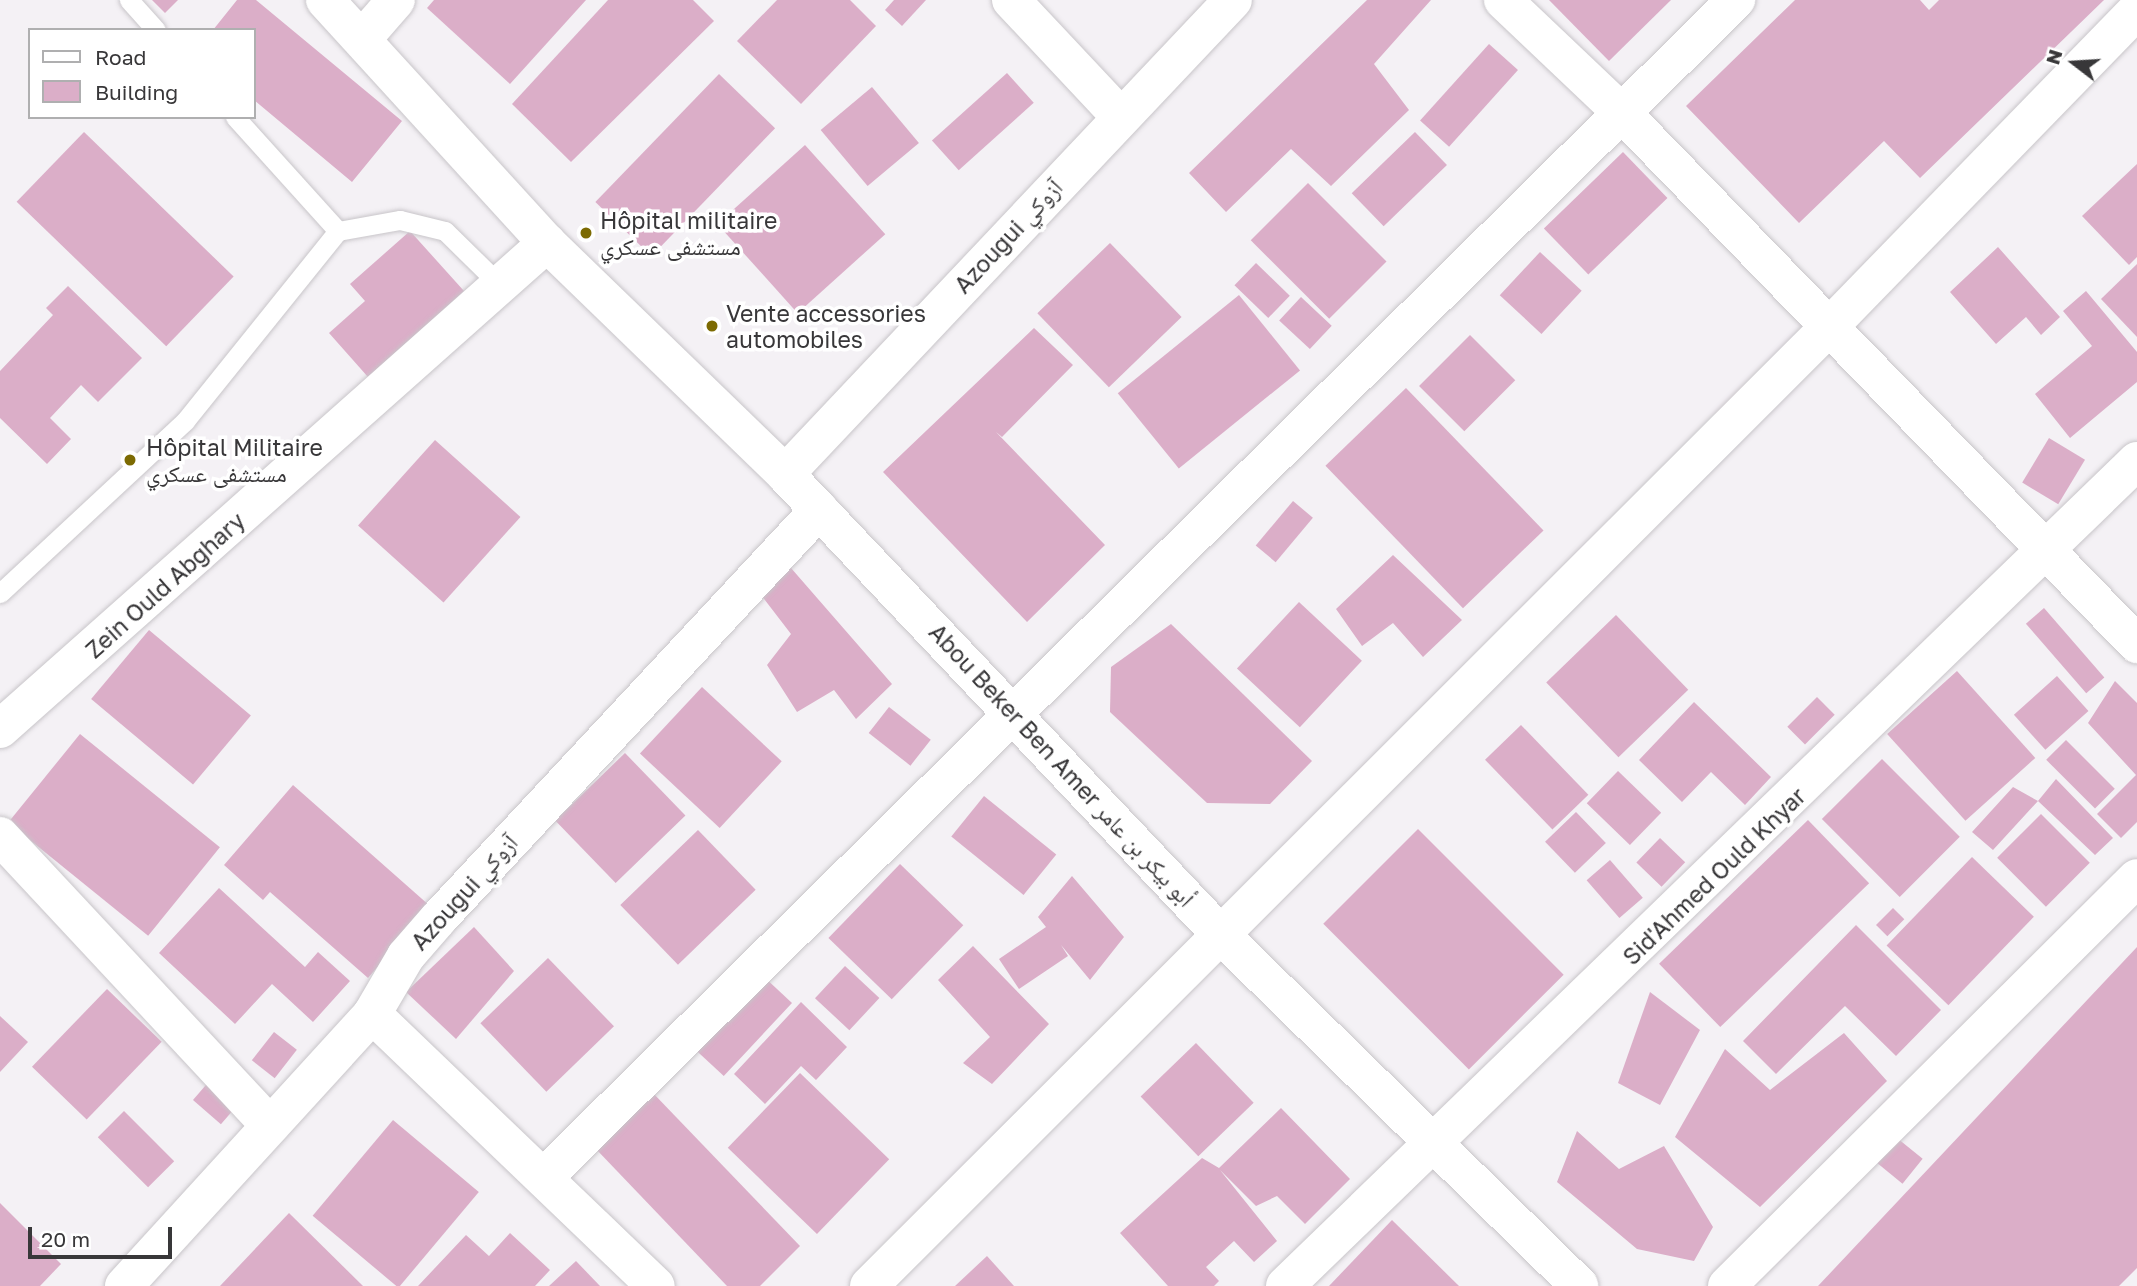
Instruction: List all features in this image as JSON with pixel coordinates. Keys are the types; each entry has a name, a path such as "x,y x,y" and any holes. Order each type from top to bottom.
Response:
{"street":[{"name":"Abou Beker Ben Amer أبو بيكر بن عامر","path":"325,0 363,38 547,243 785,474 1017,712 1222,936 1438,1142 1579,1286"},
{"path":"363,38 396,0"},
{"path":"1011,0 1120,116"},
{"name":"Azougui آزوكي","path":"785,474 1120,116 1233,0"},
{"path":"1503,0 1622,113 1827,329 2049,550 2137,644"},
{"path":"543,1178 1736,0"},
{"path":"869,1286 1827,329 2137,10"},
{"name":"Zein Ould Abghary","path":"0,729 547,243"},
{"name":"Sid'Ahmed Ould Khyar","path":"1285,1286 1438,1142 2049,550 2137,461"},
{"name":"Azougui آزوكي","path":"124,1286 372,1014 406,956 439,918 819,510"},
{"path":"0,836 270,1126"},
{"path":"1727,1286 2137,878"},
{"path":"372,1014 656,1286"}],"lane":[{"path":"129,0 154,28"},
{"path":"237,119 338,231"},
{"path":"0,593 185,421 338,231 400,220 445,231 500,285"}],"building":[{"path":"152,0 178,0 165,13"},
{"path":"237,0 256,0 402,121 352,182 256,102 256,28 215,28"},
{"path":"434,0 586,0 510,84 427,8"},
{"path":"608,0 693,0 714,21 571,162 512,104"},
{"path":"777,0 850,0 876,26 801,104 737,41"},
{"path":"894,0 926,0 902,26 885,10"},
{"path":"1367,0 1431,0 1374,64 1409,110 1331,186 1291,149 1226,212 1189,173"},
{"path":"1549,0 1671,0 1609,61"},
{"path":"1795,0 1920,0 1929,10 1939,0 2104,0 1920,178 1884,141 1799,223 1686,106"},
{"path":"1489,44 1518,70 1449,147 1420,121"},
{"path":"1007,73 1034,103 959,170 932,141"},
{"path":"719,74 775,128 651,256 595,202"},
{"path":"872,87 919,143 868,186 821,130"},
{"path":"84,132 234,276 166,346 17,202"},
{"path":"1415,132 1447,165 1384,226 1352,193"},
{"path":"805,145 885,234 798,313 717,224"},
{"path":"1623,152 1667,198 1588,274 1544,228"},
{"path":"2137,164 2137,257 2129,265 2082,216"},
{"path":"1308,183 1386,261 1329,319 1251,240"},
{"path":"410,231 464,291 368,377 329,333 365,301 350,284"},
{"path":"1110,243 1182,317 1109,387 1037,313"},
{"path":"1998,247 2060,317 2041,335 2026,317 1996,344 1950,292"},
{"path":"1540,252 1582,291 1541,334 1500,295"},
{"path":"1256,263 1290,296 1268,318 1234,285"},
{"path":"2137,264 2137,337 2101,299"},
{"path":"68,286 142,358 98,402 81,385 50,418 71,439 47,464 0,418 0,371 53,315 46,308"},
{"path":"2086,291 2137,352 2137,382 2070,438 2035,394 2092,346 2063,311"},
{"path":"1239,295 1300,370 1179,469 1118,393"},
{"path":"1301,297 1332,326 1310,349 1279,320"},
{"path":"1034,328 1073,365 1002,437 996,432 1105,545 1027,622 883,472"},
{"path":"1470,335 1515,380 1464,431 1419,386"},
{"path":"1406,388 1544,530 1463,608 1325,466"},
{"path":"2049,438 2085,460 2058,504 2022,483"},
{"path":"435,440 520,517 444,602 358,525"},
{"path":"1293,501 1313,518 1276,562 1256,545"},
{"path":"1393,555 1462,620 1423,657 1393,623 1362,646 1336,609"},
{"path":"791,568 892,684 856,719 834,690 797,712 767,665 791,634 761,595"},
{"path":"1299,602 1362,661 1300,727 1237,669"},
{"path":"2044,608 2104,677 2086,693 2026,624"},
{"path":"1616,615 1688,690 1618,757 1546,682"},
{"path":"1171,624 1312,761 1270,804 1207,803 1110,712 1111,667"},
{"path":"149,630 251,715 193,784 91,699"},
{"path":"1957,671 2035,758 1965,821 1887,734"},
{"path":"2057,676 2088,711 2045,750 2014,715"},
{"path":"2115,681 2137,703 2137,822 2121,838 2097,814 2136,775 2088,723"},
{"path":"702,687 782,761 720,828 640,754"},
{"path":"1817,697 1835,715 1805,744 1787,727"},
{"path":"1694,702 1771,777 1745,805 1711,772 1682,802 1639,760"},
{"path":"889,707 931,740 910,766 869,733"},
{"path":"1521,725 1588,795 1552,830 1485,760"},
{"path":"80,734 220,847 148,936 8,823"},
{"path":"2066,740 2115,789 2095,809 2046,760"},
{"path":"625,753 685,816 616,883 555,820"},
{"path":"1882,759 1960,837 1900,897 1822,819"},
{"path":"1618,771 1661,813 1630,845 1587,803"},
{"path":"2056,779 2113,838 2095,855 2038,801"},
{"path":"293,785 430,906 368,978 270,892 263,900 224,865"},
{"path":"2013,787 2038,801 1993,850 1972,832"},
{"path":"984,796 1056,855 1024,895 951,836"},
{"path":"1576,812 1606,843 1575,873 1545,842"},
{"path":"2041,814 2090,863 2046,907 1997,858"},
{"path":"1808,820 1869,883 1720,1027 1659,964"},
{"path":"1418,829 1564,975 1469,1069 1323,924"},
{"path":"698,830 756,890 678,965 620,905"},
{"path":"1660,838 1685,862 1662,887 1636,862"},
{"path":"1972,857 2034,917 1948,1005 1887,945"},
{"path":"1610,860 1643,898 1619,918 1587,880"},
{"path":"900,864 963,925 892,999 828,938"},
{"path":"1072,876 1124,937 1090,980 1061,945 1068,956 1019,989 999,959 1046,927 1038,917"},
{"path":"219,888 305,967 318,952 350,981 313,1022 272,984 235,1024 159,953"},
{"path":"1893,908 1904,919 1887,936 1876,925"},
{"path":"1856,925 1941,1010 1896,1056 1845,1006 1776,1074 1743,1041"},
{"path":"474,927 514,971 456,1039 406,992"},
{"path":"973,946 1049,1024 992,1084 963,1063 990,1037 938,980"},
{"path":"2137,947 2137,1268 2119,1286 1818,1286"},
{"path":"548,958 614,1026 546,1092 480,1023"},
{"path":"845,966 879,998 849,1030 815,998"},
{"path":"762,975 792,1003 724,1076 694,1048"},
{"path":"107,989 162,1042 87,1119 32,1067"},
{"path":"1650,992 1700,1030 1660,1105 1618,1083"},
{"path":"801,1002 847,1047 816,1080 801,1066 765,1104 734,1074"},
{"path":"0,1016 28,1042 0,1072"},
{"path":"274,1032 297,1050 275,1078 252,1060"},
{"path":"1844,1033 1887,1081 1760,1207 1675,1137 1725,1049 1770,1090"},
{"path":"1196,1043 1254,1103 1198,1156 1141,1096"},
{"path":"800,1073 889,1159 817,1234 728,1148"},
{"path":"212,1078 240,1102 221,1124 193,1100"},
{"path":"652,1092 800,1246 760,1286 727,1286 595,1148"},
{"path":"1281,1108 1350,1179 1305,1224 1277,1196 1256,1206 1220,1170 1277,1241 1254,1262 1234,1241 1206,1267 1219,1281 1214,1286 1168,1286 1120,1233 1202,1158 1219,1168"},
{"path":"124,1111 174,1161 148,1187 98,1137"},
{"path":"393,1120 479,1192 400,1286 396,1286 313,1216"},
{"path":"1577,1131 1619,1169 1664,1146 1713,1227 1694,1261 1637,1249 1557,1182"},
{"path":"1897,1138 1923,1159 1903,1184 1877,1163"},
{"path":"0,1203 61,1264 40,1286 0,1286"},
{"path":"289,1213 363,1286 220,1286"},
{"path":"1392,1220 1459,1286 1329,1286"},
{"path":"510,1233 550,1270 535,1286 418,1286 466,1235 489,1256"},
{"path":"987,1256 1014,1286 955,1286"},
{"path":"576,1261 600,1286 549,1286"}],"place":[{"name":"Hôpital militaire مستشفى عسكري","path":"586,233"},
{"name":"Vente accessories automobiles","path":"712,326"},
{"name":"Hôpital Militaire مستشفى عسكري","path":"130,460"}]}
